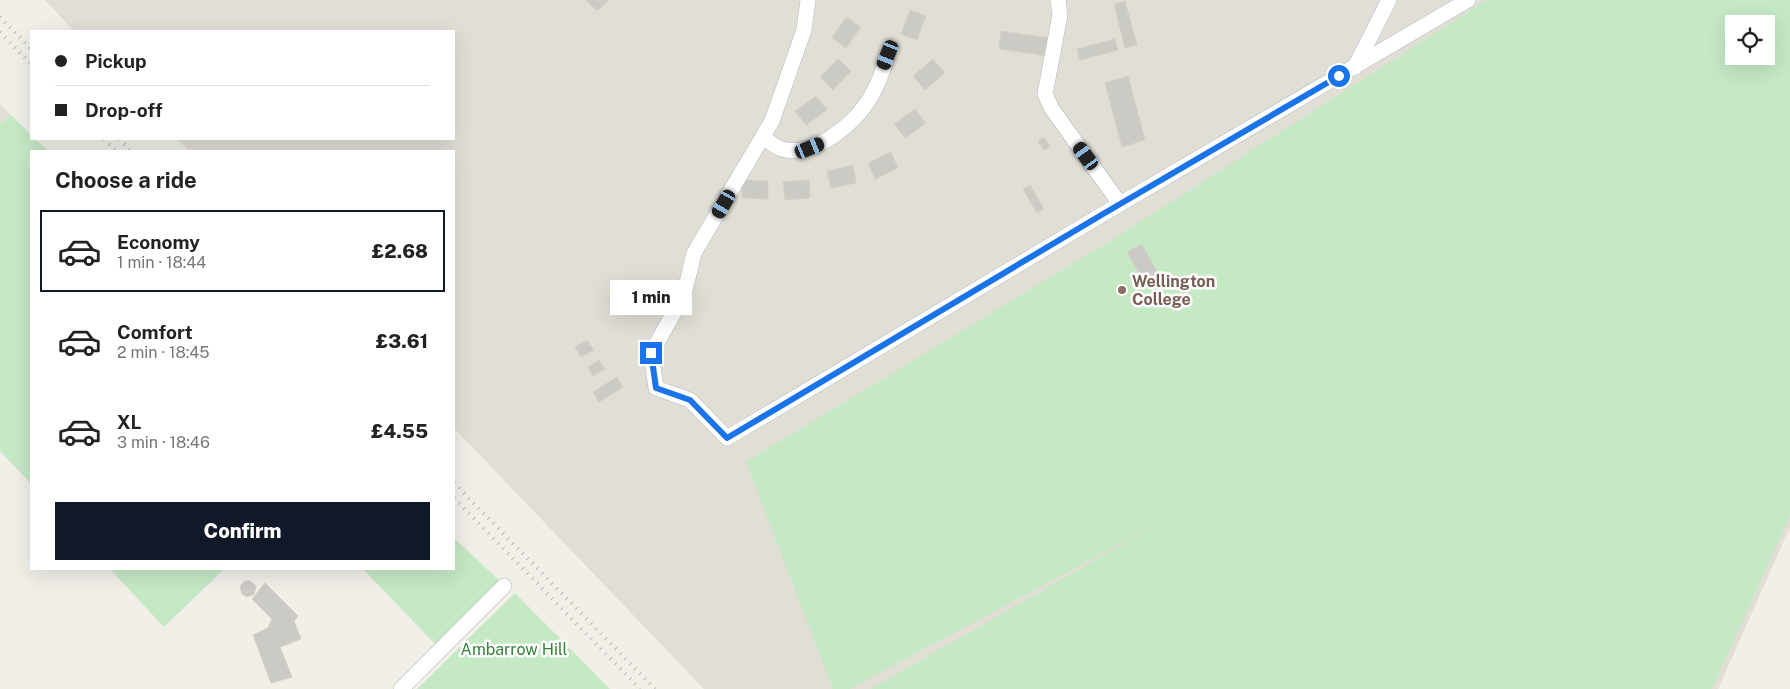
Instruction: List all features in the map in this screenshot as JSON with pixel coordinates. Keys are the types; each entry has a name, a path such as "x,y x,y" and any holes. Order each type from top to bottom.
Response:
{"lane":[{"path":"808,0 804,30 772,121 694,253 684,295 651,353 656,388 690,400 727,438 1468,0"},
{"path":"1058,0 1060,15 1045,94 1052,109 1120,204"},
{"path":"1355,67 1389,0"},
{"path":"763,137 775,146 785,150 803,149 822,143 841,131 860,112 874,91 888,55"},
{"path":"401,689 504,586"}],"shaded area":[{"name":"Wellington College","path":"45,0 1790,0 1790,527 1718,689 704,689 455,429 455,150 188,150 178,140 455,140 455,30 73,30"},
{"path":"0,104 11,115 0,124"}],"green space":[{"path":"1487,0 1790,0 1790,515 1712,689 871,689 1167,519 849,689 833,689 746,462 1115,238"},
{"path":"11,115 30,134 30,140 36,140 48,150 30,150 30,483 0,451 0,124"},
{"path":"455,539 503,584 440,649 364,570 455,570"},
{"path":"111,570 223,570 164,627"},
{"name":"Ambarrow Hill","path":"515,593 610,689 417,689"}],"building":[{"path":"586,0 609,0 597,11"},
{"path":"1125,1 1137,45 1125,48 1114,4"},
{"path":"910,10 926,16 917,40 901,34"},
{"path":"846,17 861,27 846,48 832,38"},
{"path":"1001,31 1050,38 1047,56 999,49"},
{"path":"1115,39 1118,50 1080,60 1077,49"},
{"path":"838,59 851,71 833,90 820,77"},
{"path":"933,59 945,73 925,90 913,76"},
{"path":"1128,76 1145,140 1122,147 1105,83"},
{"path":"816,96 827,110 806,125 795,111"},
{"path":"915,109 926,123 905,138 894,124"},
{"path":"1044,137 1050,147 1044,150 1038,141"},
{"path":"891,152 898,168 875,179 868,163"},
{"path":"853,165 856,183 831,188 827,171"},
{"path":"742,180 768,181 768,199 742,198"},
{"path":"809,180 810,198 785,200 783,182"},
{"path":"1030,185 1044,209 1037,213 1023,189"},
{"path":"1142,244 1161,279 1146,287 1127,252"},
{"path":"587,340 594,350 581,357 575,347"},
{"path":"599,360 605,369 593,376 588,367"},
{"path":"617,377 623,387 599,402 593,392"},
{"path":"245,581 250,581 256,586 254,594 247,597 242,594 240,586"},
{"path":"265,583 298,616 294,621 301,639 280,647 292,677 271,683 253,635 268,628 272,619 252,599"}],"railway":[{"path":"0,17 30,48"},
{"path":"0,32 30,63"},
{"path":"105,140 115,150"},
{"path":"120,140 130,150"},
{"path":"455,484 655,689"},
{"path":"455,499 640,689"}],"place":[{"name":"Wellington College","path":"1122,290"}],"route":[{"path":"651,353 656,388 690,400 727,438 1339,76"}]}
